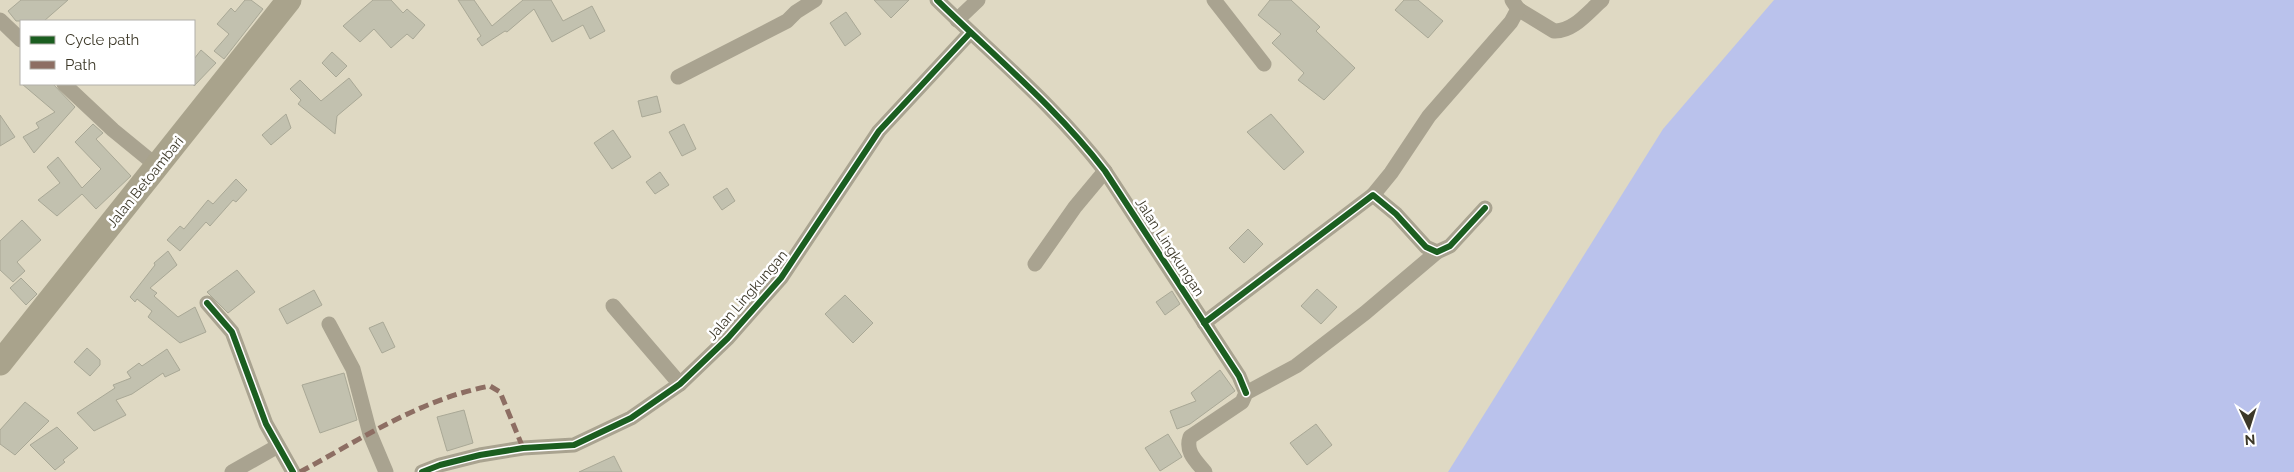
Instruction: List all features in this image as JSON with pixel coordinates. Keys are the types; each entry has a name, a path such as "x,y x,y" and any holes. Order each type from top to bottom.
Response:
{"main road":[{"name":"Jalan Betoambari","path":"0,363 290,0"}],"street":[{"path":"678,77 787,21 796,12 814,0"},
{"name":"Jalan Lingkungan","path":"936,0 1064,122 1106,171 1239,376 1246,393"},
{"path":"957,20 978,0"},
{"path":"1214,0 1264,64"},
{"path":"1204,322 1373,195 1391,173 1429,116 1512,22 1515,5 1554,31 1561,32 1569,29 1602,0"},
{"path":"0,20 20,39"},
{"name":"Jalan Lingkungan","path":"422,472 440,465 480,455 523,448 574,445 631,418 680,384 714,352 782,278 879,131 970,33"},
{"path":"65,85 113,130 157,166"},
{"path":"1035,264 1075,207 1106,171"},
{"path":"1373,195 1396,214 1426,247 1437,252"},
{"path":"1206,472 1189,451 1190,437 1242,402 1246,393 1296,366 1365,313 1437,252 1450,246 1485,208"},
{"path":"207,304 232,332 266,424 293,472"},
{"path":"613,306 680,384"},
{"path":"329,324 352,369 370,434 386,472"},
{"path":"232,472 278,446"}],"water":[{"path":"1774,0 2294,0 2294,472 1448,472 1663,129"}],"building":[{"path":"21,0 68,0 45,20 16,21 8,11"},
{"path":"245,0 251,0 263,9 224,59 214,51 229,34 217,24 231,8 235,12"},
{"path":"373,0 391,0 403,13 407,9 425,25 413,39 407,34 391,48 374,29 360,42 343,26"},
{"path":"458,0 474,0 492,26 523,0 551,0 563,21 592,6 605,31 590,39 583,25 552,42 534,9 507,32 505,31 482,46 477,39 481,36"},
{"path":"874,0 909,0 891,18"},
{"path":"1270,0 1291,0 1320,27 1316,31 1355,68 1324,100 1298,80 1304,73 1272,43 1281,34 1258,15"},
{"path":"1404,0 1418,0 1443,21 1428,38 1395,10"},
{"path":"846,12 861,34 845,46 830,23"},
{"path":"201,50 216,63 195,85 195,58"},
{"path":"332,52 347,66 336,77 322,63"},
{"path":"349,78 362,95 337,116 335,134 298,104 301,100 290,89 300,80 321,101"},
{"path":"23,85 54,85 75,107 34,153 23,137 39,128 36,123 55,112"},
{"path":"657,96 661,112 642,117 638,101"},
{"path":"286,114 291,128 271,145 262,135"},
{"path":"1271,114 1304,152 1284,170 1247,132"},
{"path":"0,115 15,137 0,146"},
{"path":"93,124 103,133 96,139 131,176 96,209 82,194 57,216 38,200 60,183 47,167 58,157 82,188 101,169 75,142"},
{"path":"684,124 696,149 682,156 669,132"},
{"path":"613,130 631,157 612,169 594,143"},
{"path":"660,172 669,185 655,194 646,182"},
{"path":"236,179 247,190 236,202 233,200 210,226 206,222 180,251 167,240 180,226 184,229 208,200 213,204"},
{"path":"727,188 735,201 722,210 713,197"},
{"path":"22,220 41,240 17,262 25,271 13,282 0,270 0,241"},
{"path":"1248,229 1263,244 1244,263 1229,248"},
{"path":"168,251 177,265 150,288 157,293 154,296 178,317 195,307 206,332 180,343 148,317 152,311 137,299 135,302 130,297 155,265 154,263"},
{"path":"237,270 255,292 228,313 207,292"},
{"path":"21,278 37,294 26,305 10,288"},
{"path":"1317,289 1337,307 1321,324 1301,306"},
{"path":"314,290 322,305 287,324 279,309"},
{"path":"1172,291 1180,304 1165,315 1156,302"},
{"path":"845,295 873,323 853,343 825,314"},
{"path":"383,322 395,347 382,353 369,328"},
{"path":"87,348 100,360 100,365 90,376 74,362"},
{"path":"167,349 180,370 165,377 163,373 132,394 116,400 126,415 94,431 77,413 115,388 113,385 131,378 127,372 139,363 142,366"},
{"path":"1220,370 1235,391 1190,424 1177,429 1170,411 1196,401 1191,393"},
{"path":"344,373 357,420 320,433 302,385"},
{"path":"25,402 49,421 15,455 0,444 0,430"},
{"path":"464,410 473,443 447,451 437,417"},
{"path":"1316,424 1332,445 1307,465 1290,443"},
{"path":"57,427 78,448 63,460 65,462 55,470 30,445"},
{"path":"1168,434 1182,457 1160,471 1145,448"},
{"path":"614,456 622,472 579,472"}],"marked path":[{"path":"300,472 416,410 440,400 490,386 500,392 523,448"}],"cycle path":[{"path":"937,0 1024,82 1066,125 1105,171 1239,376 1246,393"},
{"path":"422,472 440,465 480,455 523,448 574,445 631,418 680,384 728,338 781,278 879,131 970,33"},
{"path":"1204,323 1373,195 1396,214 1426,247 1437,252 1450,246 1485,208"},
{"path":"207,303 232,332 266,424 293,472"}]}
